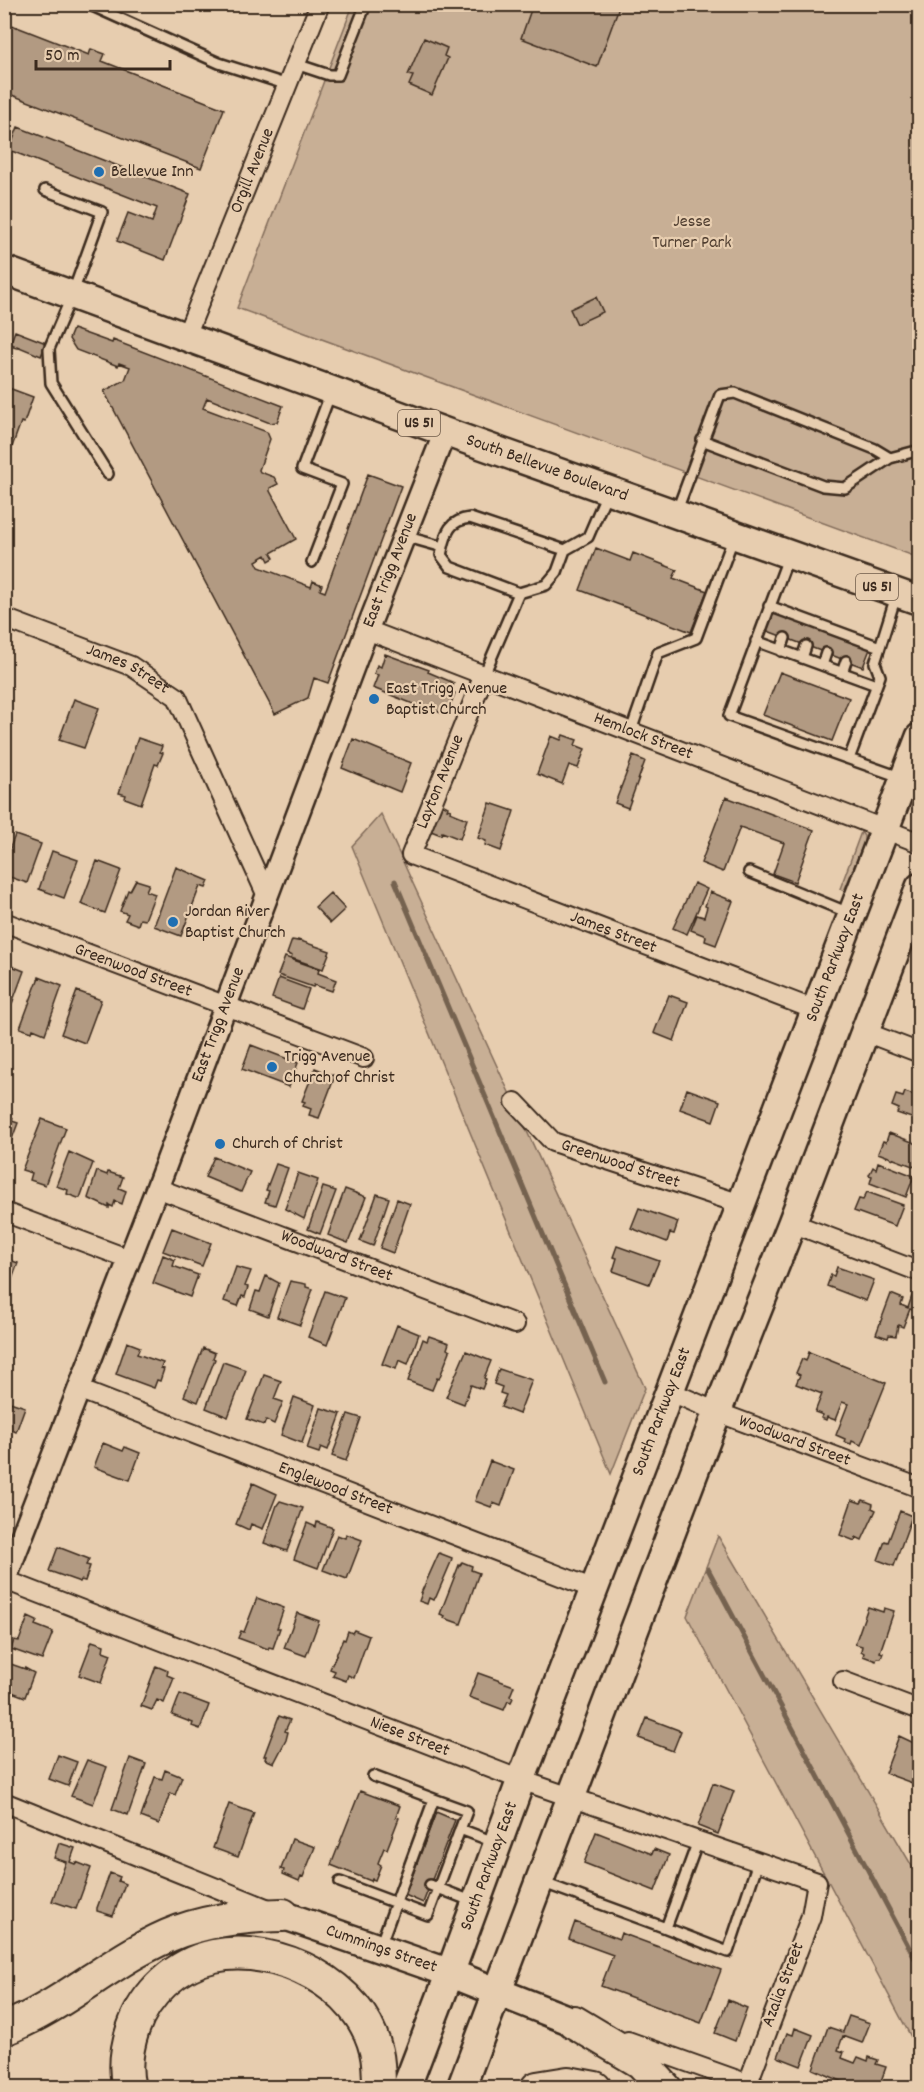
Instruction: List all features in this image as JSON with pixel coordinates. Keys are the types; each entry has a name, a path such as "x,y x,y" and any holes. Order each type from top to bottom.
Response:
{"highway":[{"path":"4,2029 27,2019 135,1954 179,1932 199,1925 242,1916 283,1916"},
{"path":"129,2088 127,2068 132,2034 137,2018 156,1990 166,1980 197,1963 213,1957 238,1955 274,1959 300,1967 343,1996 360,2016 373,2041 377,2052 379,2088"},
{"path":"574,2022 642,2062 665,2088"},
{"path":"537,2088 568,2083 595,2088"}],"main road":[{"name":"South Bellevue Boulevard","path":"4,270 444,432 908,598"},
{"name":"South Parkway East","path":"406,2088 521,1780 920,736"},
{"path":"461,2088 717,1412 920,887"},
{"name":"Cummings Street","path":"283,1916 450,1973 574,2022"}],"street":[{"name":"Orgill Avenue","path":"186,336 320,4"},
{"name":"East Trigg Avenue","path":"5,1581 444,432"},
{"name":"James Street","path":"4,618 131,666 177,697 267,896"},
{"name":"Hemlock Street","path":"367,630 920,843"},
{"name":"Layton Avenue","path":"411,855 484,675"},
{"name":"James Street","path":"411,855 815,1010"},
{"name":"Greenwood Street","path":"4,922 364,1059"},
{"path":"865,1032 920,1053"},
{"name":"Greenwood Street","path":"515,1102 553,1142 741,1204"},
{"name":"Woodward Street","path":"157,1188 515,1324"},
{"path":"4,1212 129,1259"},
{"path":"792,1223 920,1272"},
{"name":"Englewood Street","path":"78,1389 594,1589"},
{"name":"Woodward Street","path":"669,1391 717,1412 920,1488"},
{"name":"Niese Street","path":"5,1581 521,1780 817,1882"},
{"path":"843,1681 920,1710"},
{"name":"Cummings Street","path":"4,1802 283,1916"},
{"name":"Azalia Street","path":"751,2086 811,1916 817,1882"},
{"name":"Cummings Street","path":"574,2022 751,2086"}],"lane":[{"path":"88,4 219,63 288,85"},
{"path":"296,64 329,75 338,75 366,4"},
{"path":"45,190 102,212 72,295 49,349 51,383 108,474"},
{"path":"312,562 342,484 302,469 332,390"},
{"path":"675,515 720,395 735,393 875,449 890,458"},
{"path":"702,440 823,486 845,488 890,458 920,450"},
{"path":"565,550 470,518 460,519 447,530 441,555 450,567 519,593 546,585 557,572 565,550 588,537 608,491"},
{"path":"404,536 443,547"},
{"path":"630,731 658,653 696,638 734,536"},
{"path":"789,556 729,716 903,779"},
{"path":"484,675 519,593"},
{"path":"849,759 880,676 875,663 880,647 908,598"},
{"path":"769,606 834,633 880,647"},
{"path":"781,651 785,638"},
{"path":"756,641 876,685"},
{"path":"802,658 806,646"},
{"path":"822,666 826,653"},
{"path":"842,673 846,661"},
{"path":"749,872 852,914"},
{"path":"340,1882 428,1915 434,1886 450,1844 460,1829 467,1811 372,1776"},
{"path":"379,1948 425,1834 434,1799"},
{"path":"460,1829 498,1843"},
{"path":"666,1928 699,1841"},
{"path":"539,1881 728,1952 758,1862"},
{"path":"434,1886 477,1902"}],"green space":[{"name":"Jesse Turner Park","path":"353,5 919,5 919,558 237,308"},
{"path":"381,814 645,1388 611,1474 352,846"},
{"path":"861,832 864,836 864,843 844,891 840,889"},
{"path":"718,1536 919,1878 919,2052 687,1616"}],"building":[{"path":"533,4 620,4 597,67 521,38"},
{"path":"4,22 89,55 91,49 105,54 102,61 224,109 201,168 4,92"},
{"path":"424,38 447,48 444,56 448,58 432,95 409,85 413,76 408,75"},
{"name":"Bellevue Inn","path":"18,127 190,194 165,260 117,241 128,213 152,222 157,208 9,150"},
{"path":"596,297 603,312 577,324 570,309"},
{"path":"73,329 112,343 113,340 283,406 277,422 270,423 207,398 203,408 267,432 270,439 259,470 274,477 278,484 270,488 270,491 296,539 271,553 274,558 269,561 266,555 256,561 259,567 311,587 313,581 322,585 320,590 325,592 368,474 401,486 328,683 314,678 308,698 275,714 104,391 125,380 130,367 119,363 118,366 76,350 69,339"},
{"path":"15,331 46,343 41,356 17,346 17,348 13,347 14,345 10,344"},
{"path":"6,387 33,397 4,469"},
{"path":"596,548 630,561 633,553 677,570 673,578 707,591 691,632 580,590"},
{"path":"772,612 870,649 863,667 765,630"},
{"path":"385,654 429,670 428,672 454,683 451,692 455,693 450,707 445,705 442,713 373,688 378,675 374,674 377,665 381,667"},
{"path":"780,672 849,698 832,741 763,715"},
{"path":"74,699 99,708 84,748 59,740"},
{"path":"563,735 577,740 575,745 585,749 578,768 569,765 562,784 537,774 551,736 561,740"},
{"path":"138,738 162,746 160,752 163,753 158,765 155,764 141,804 119,793"},
{"path":"353,739 411,763 400,792 342,768"},
{"path":"633,756 645,761 628,808 615,803"},
{"path":"726,797 814,830 795,882 773,874 784,843 740,827 723,872 701,863"},
{"path":"490,803 514,811 501,851 485,845 486,841 478,838"},
{"path":"442,804 451,810 450,812 467,819 460,839 442,832 441,835 431,831"},
{"path":"15,835 41,844 27,883 4,875 4,864"},
{"path":"52,851 78,860 64,898 39,889"},
{"path":"97,861 121,870 105,913 81,904"},
{"path":"176,867 209,881 206,888 200,886 181,936 154,926"},
{"path":"136,880 149,884 146,891 155,894 145,920 140,919 138,925 125,920 128,914 120,911 128,890 130,891"},
{"path":"694,883 707,889 687,934 673,928"},
{"path":"710,892 733,901 716,945 705,941 706,936 691,930 697,915 704,917"},
{"path":"330,893 345,909 330,923 315,907"},
{"path":"292,940 330,951 323,969 291,958 292,956 287,954"},
{"path":"285,957 319,969 318,973 336,980 332,991 278,975"},
{"path":"4,963 24,971 10,1009 4,1007"},
{"path":"39,977 62,986 45,1034 33,1029 32,1032 20,1028"},
{"path":"279,978 309,989 302,1009 272,998"},
{"path":"77,991 101,1000 85,1043 61,1034"},
{"path":"669,995 688,1002 674,1041 654,1033"},
{"path":"251,1045 298,1063 289,1087 242,1069"},
{"path":"315,1068 335,1076 319,1118 309,1115 311,1109 303,1106 305,1102 302,1101"},
{"path":"687,1089 720,1101 713,1121 680,1109"},
{"path":"905,1092 920,1097 920,1121 897,1113 899,1109 892,1106 896,1095 903,1097"},
{"path":"8,1116 13,1118 12,1121 18,1123 4,1160 4,1120"},
{"path":"42,1119 66,1128 45,1185 30,1180 32,1173 22,1170"},
{"path":"889,1133 920,1145 918,1168 878,1153"},
{"path":"69,1152 93,1163 80,1198 67,1194 68,1190 56,1186"},
{"path":"214,1157 250,1172 241,1192 205,1177"},
{"path":"878,1162 914,1176 906,1197 870,1183 872,1176 869,1175 873,1167 876,1169"},
{"path":"276,1164 288,1168 275,1205 265,1202 269,1191 266,1190"},
{"path":"97,1171 123,1177 119,1188 126,1191 122,1204 115,1201 113,1207 109,1205 109,1208 88,1198"},
{"path":"298,1173 318,1180 304,1219 285,1209"},
{"path":"323,1187 336,1191 320,1234 308,1229"},
{"path":"345,1189 366,1197 348,1243 328,1235"},
{"path":"867,1192 903,1205 895,1226 854,1211 859,1199 863,1200"},
{"path":"377,1194 389,1198 373,1246 360,1241"},
{"path":"397,1199 410,1204 393,1253 380,1248"},
{"path":"639,1208 678,1222 674,1234 670,1233 667,1242 631,1228"},
{"path":"172,1228 211,1243 202,1266 163,1251"},
{"path":"617,1246 659,1261 649,1284 613,1271 617,1258 613,1257"},
{"path":"163,1255 175,1260 173,1266 198,1275 190,1297 153,1283"},
{"path":"4,1258 18,1263 8,1290 4,1289"},
{"path":"236,1267 251,1271 245,1286 248,1287 245,1297 242,1296 238,1306 224,1301"},
{"path":"837,1267 874,1280 866,1301 827,1286"},
{"path":"266,1276 279,1283 268,1316 250,1309 256,1291 260,1292"},
{"path":"290,1281 306,1284 306,1287 313,1289 300,1325 277,1317"},
{"path":"325,1291 345,1298 327,1345 308,1337"},
{"path":"913,1293 920,1295 916,1311 910,1309 903,1327 898,1325 896,1336 889,1335 888,1338 876,1334 891,1294 903,1299 901,1305 908,1308"},
{"path":"397,1325 419,1334 408,1364 399,1360 396,1369 382,1364"},
{"path":"429,1336 449,1343 447,1349 450,1351 432,1390 408,1381 423,1339 427,1341"},
{"path":"127,1342 140,1347 137,1354 163,1363 161,1368 164,1369 160,1381 157,1380 154,1388 116,1374"},
{"path":"203,1348 215,1353 213,1358 215,1359 198,1402 184,1396"},
{"path":"466,1351 491,1361 482,1389 471,1385 464,1404 446,1397"},
{"path":"809,1352 886,1383 861,1445 852,1441 851,1444 844,1442 845,1439 836,1435 848,1404 842,1402 835,1420 827,1417 826,1420 821,1418 823,1415 815,1412 822,1394 796,1384 800,1375 796,1373 802,1359 806,1361"},
{"path":"223,1362 246,1370 228,1417 206,1408"},
{"path":"499,1369 532,1380 519,1414 501,1407 506,1395 500,1393 502,1387 494,1384"},
{"path":"264,1375 281,1381 274,1399 283,1402 274,1424 266,1420 264,1425 247,1419"},
{"path":"294,1397 315,1405 302,1443 281,1435"},
{"path":"4,1400 25,1407 16,1432 4,1427"},
{"path":"321,1408 341,1414 328,1450 321,1447 319,1453 307,1449"},
{"path":"348,1414 361,1418 346,1461 332,1456"},
{"path":"103,1443 123,1451 125,1447 140,1453 130,1480 94,1467"},
{"path":"490,1461 514,1470 501,1506 493,1503 491,1507 475,1501"},
{"path":"253,1483 277,1494 263,1529 251,1524 249,1530 236,1524"},
{"path":"852,1500 861,1503 863,1500 873,1504 872,1508 876,1510 862,1540 856,1537 855,1541 840,1535"},
{"path":"280,1501 303,1508 287,1551 264,1543"},
{"path":"900,1511 912,1516 894,1566 878,1560"},
{"path":"317,1522 333,1528 318,1568 294,1559 307,1523 316,1527"},
{"path":"346,1534 362,1540 347,1579 323,1570 337,1535 345,1538"},
{"path":"58,1547 89,1559 86,1565 90,1566 85,1581 80,1582 49,1571"},
{"path":"439,1553 452,1558 436,1597 433,1600 429,1598 427,1604 419,1601"},
{"path":"462,1562 472,1566 471,1570 479,1573 461,1624 444,1618 445,1616 440,1614"},
{"path":"257,1598 284,1608 273,1648 268,1649 238,1638 241,1631 244,1632"},
{"path":"868,1607 883,1612 884,1608 894,1611 880,1652 883,1653 876,1661 863,1656 862,1646 855,1644"},
{"path":"297,1613 319,1621 306,1656 284,1648"},
{"path":"28,1617 37,1621 35,1625 53,1632 42,1660 11,1649 14,1640 19,1641"},
{"path":"354,1630 369,1636 354,1678 348,1675 346,1681 333,1676 335,1671 330,1669 343,1639 345,1640 348,1631 352,1633"},
{"path":"92,1641 104,1645 103,1651 111,1654 101,1683 79,1675"},
{"path":"5,1662 34,1673 25,1697 4,1689"},
{"path":"156,1666 168,1671 167,1675 174,1678 164,1703 157,1700 152,1710 141,1706"},
{"path":"478,1673 514,1686 510,1696 513,1698 511,1702 508,1701 504,1710 469,1697"},
{"path":"180,1694 209,1705 200,1729 192,1726 193,1723 172,1715"},
{"path":"279,1716 290,1720 285,1731 288,1732 286,1740 274,1763 265,1759 266,1756 264,1756"},
{"path":"647,1718 681,1731 673,1751 639,1738"},
{"path":"899,1736 916,1744 920,1740 920,1786 885,1773"},
{"path":"58,1755 77,1762 68,1786 49,1779"},
{"path":"130,1758 146,1764 128,1815 112,1809"},
{"path":"87,1760 107,1767 93,1804 71,1796"},
{"path":"165,1770 182,1777 175,1795 170,1793 159,1824 141,1817 155,1777 162,1779"},
{"path":"713,1783 734,1791 718,1834 698,1826"},
{"path":"360,1791 400,1806 396,1817 399,1818 387,1849 384,1848 378,1863 381,1865 375,1880 371,1881 331,1865"},
{"path":"229,1804 254,1813 238,1857 213,1848"},
{"path":"436,1812 455,1820 423,1903 405,1895"},
{"path":"596,1832 652,1854 654,1849 669,1855 655,1891 584,1863"},
{"path":"292,1839 315,1847 303,1877 301,1876 299,1881 283,1874 284,1870 281,1869"},
{"path":"59,1843 75,1848 70,1862 91,1868 76,1909 52,1901 66,1862 54,1858"},
{"path":"110,1873 120,1877 118,1881 125,1884 113,1916 97,1911"},
{"path":"575,1922 619,1939 621,1933 721,1970 701,2023 601,1986 613,1955 569,1939"},
{"path":"728,2000 747,2008 735,2041 715,2033"},
{"path":"849,2016 870,2023 862,2043 843,2036 838,2050 844,2052 842,2058 855,2063 858,2057 868,2061 869,2057 878,2060 876,2064 886,2067 880,2084 872,2081 870,2088 847,2088 848,2084 813,2069 828,2027 843,2032"},
{"path":"795,2028 813,2035 801,2066 778,2057 787,2033 793,2035"}],"waterway":[{"path":"395,881 605,1382"},
{"path":"708,1569 920,1968"}],"place":[{"name":"Bellevue Inn","path":"99,172"},
{"name":"East Trigg Avenue Baptist Church","path":"374,699"},
{"name":"Jordan River Baptist Church","path":"173,922"},
{"name":"Trigg Avenue Church of Christ","path":"272,1067"},
{"name":"Church of Christ","path":"220,1144"}]}
